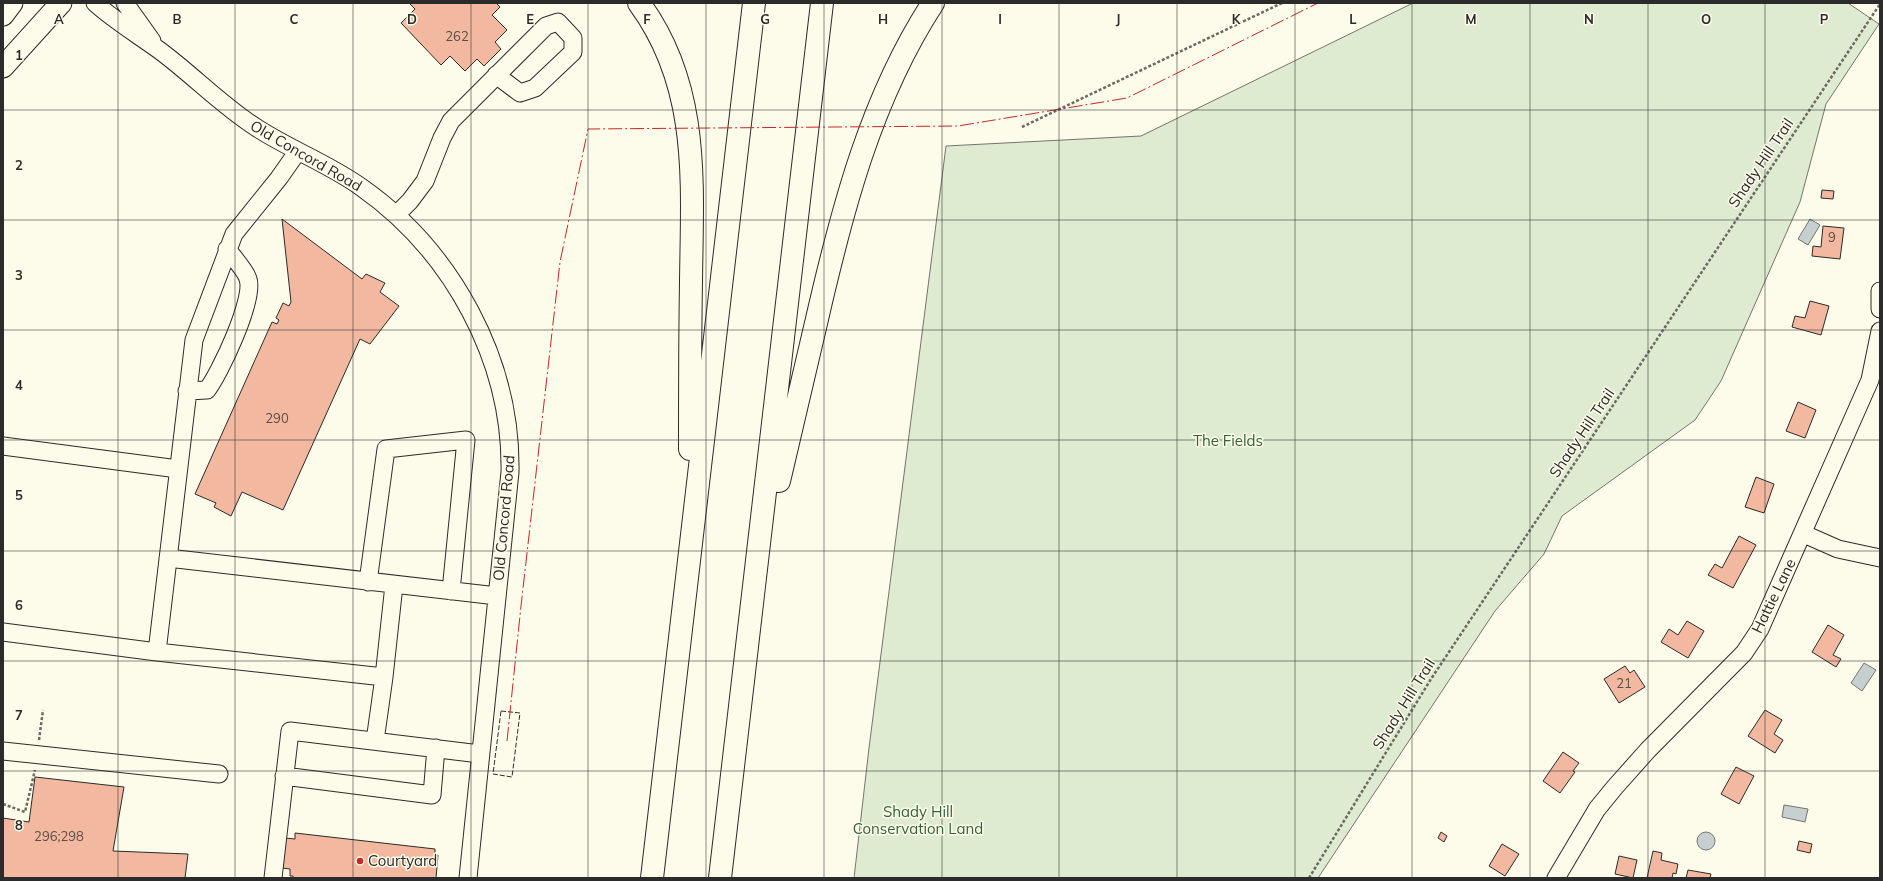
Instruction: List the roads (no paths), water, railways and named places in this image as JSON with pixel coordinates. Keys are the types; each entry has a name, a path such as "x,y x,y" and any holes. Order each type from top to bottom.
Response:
{"highway":[{"path":"639,3 665,45 677,75 685,104 690,139 692,195 689,556"},
{"path":"652,878 754,3"},
{"path":"720,878 822,3"},
{"path":"755,586 834,243 860,158 885,92 909,42 933,3"}],"main road":[{"path":"3,15 12,3"},
{"path":"3,67 61,3"}],"street":[{"name":"Old Concord Road","path":"95,3 120,24 159,50 207,92 240,117 346,177 396,215 432,252 458,290 482,337 499,385 504,408 510,450 510,472 468,878"},
{"name":"Old Concord Road","path":"125,3 159,50"},
{"path":"396,215 420,190 431,170 442,138 458,113 496,75 546,26 558,22 573,38 573,52 535,88 520,93 496,75"},
{"path":"157,652 194,340 227,249 241,223 280,178 298,151"},
{"path":"187,391 207,390 216,378 227,355 248,297 249,279 227,249"},
{"path":"1880,291 1880,309"},
{"name":"Hattie Lane","path":"1556,878 1597,809 1648,750 1744,653 1768,614 1870,380 1880,331"},
{"path":"368,582 386,449 466,440 451,591"},
{"path":"3,446 178,469"},
{"path":"1804,534 1838,549 1880,558"},
{"path":"168,558 497,596"},
{"path":"375,741 394,585"},
{"path":"3,632 157,652 384,677"},
{"path":"273,878 290,731 480,754"},
{"path":"284,776 432,795 436,748"},
{"path":"3,751 219,774"}],"place":[{"name":"Courtyard","path":"360,861"}],"park label":[{"name":"The Fields","path":"1228,441"},
{"name":"Shady Hill Conservation Land","path":"918,820"}]}
